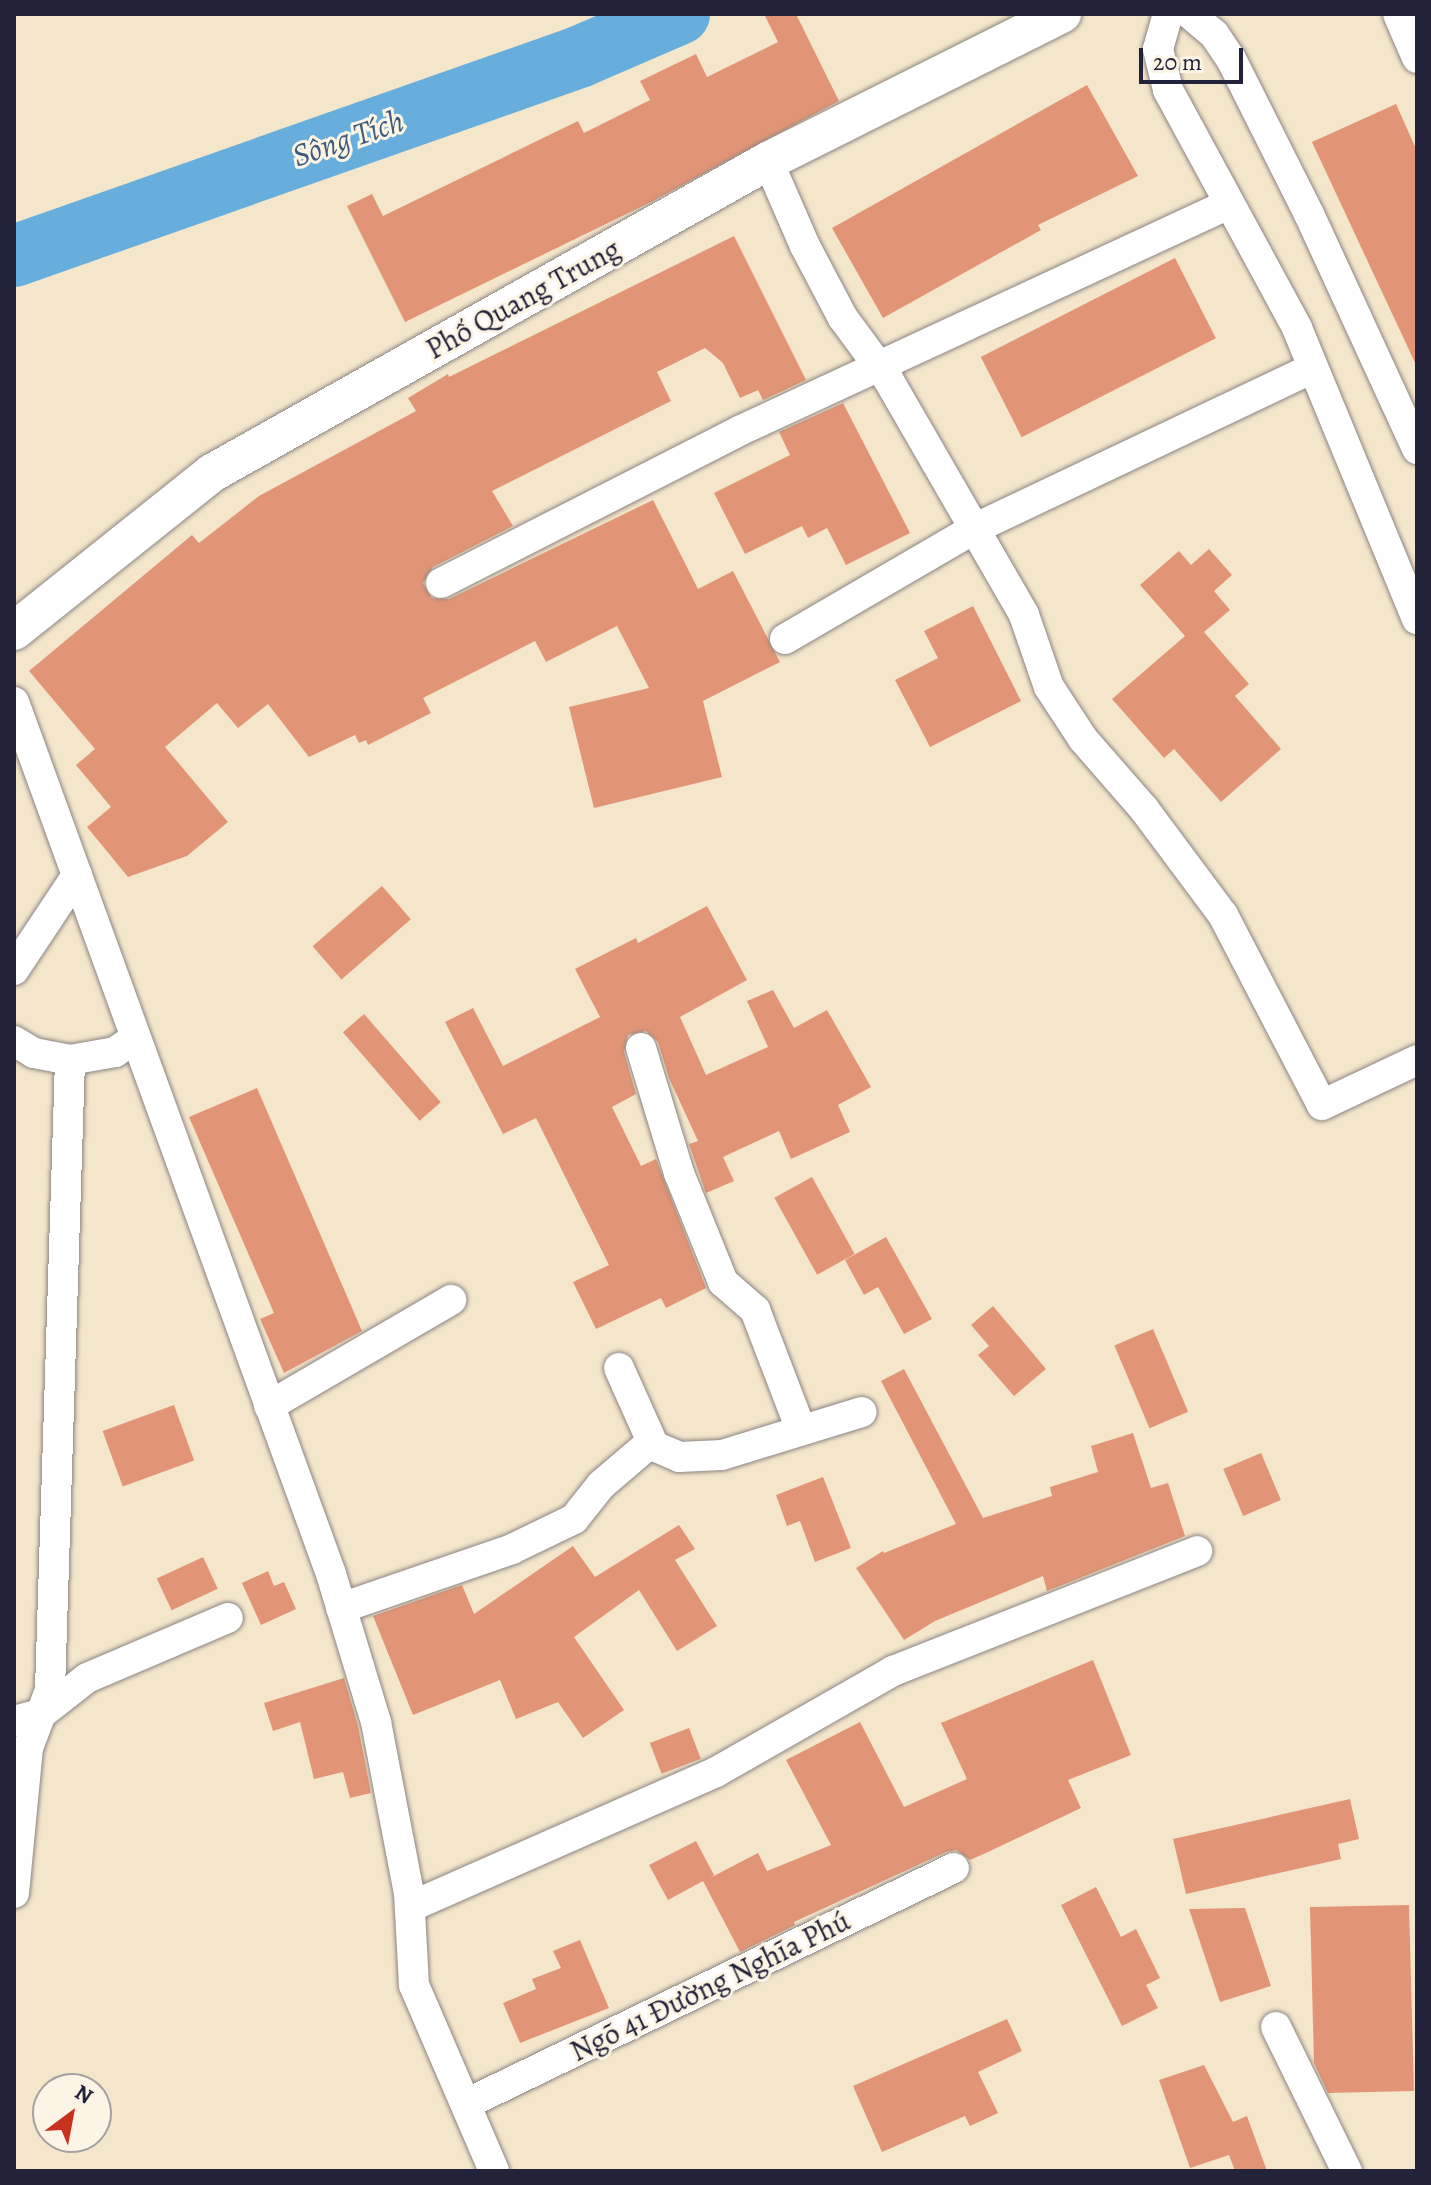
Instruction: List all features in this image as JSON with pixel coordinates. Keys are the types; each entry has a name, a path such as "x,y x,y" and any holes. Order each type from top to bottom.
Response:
{"street":[{"name":"Phố Quang Trung","path":"14,631 212,473 768,161 1062,14"},
{"path":"1168,14 1158,49 1168,90 1297,328 1417,619"},
{"path":"1190,14 1214,34 1231,59 1309,214 1417,449"},
{"path":"1398,14 1417,58"},
{"path":"768,161 805,246 843,318 880,368 1024,615 1049,687 1083,739 1144,809 1223,915 1322,1105 1417,1060"},
{"path":"441,583 739,431 880,368 1095,263 1229,204"},
{"path":"785,639 976,528 1313,368"},
{"path":"14,702 341,1608 376,1722 410,1907 414,1985 494,2171"},
{"path":"14,970 77,875"},
{"path":"14,1041 34,1053 70,1060 115,1052 136,1038"},
{"path":"641,1048 679,1173 723,1282 755,1310 801,1430"},
{"path":"14,1893 28,1718 50,1690 70,1060"},
{"path":"269,1406 451,1300"},
{"path":"619,1368 653,1444 679,1457 722,1455 862,1412"},
{"path":"341,1608 512,1549 574,1519 631,1457 653,1444"},
{"path":"410,1907 716,1772 893,1671 1197,1551"},
{"path":"28,1718 87,1678 228,1618"},
{"name":"Ngõ 41 Đường Nghĩa Phú","path":"466,2104 954,1868"},
{"path":"1276,2027 1347,2171"}],"building":[{"path":"764,14 796,14 839,101 651,202 405,322 347,206 372,194 383,216 578,121 584,133 650,100 640,81 696,54 707,77 778,42"},
{"path":"1087,85 1138,176 1038,225 1041,230 883,318 832,228"},
{"path":"1396,104 1417,151 1417,367 1312,142"},
{"path":"734,236 806,380 763,400 758,390 740,398 723,363 705,348 657,372 671,401 492,491 513,526 433,567 423,583 432,598 449,599 653,500 698,589 733,571 780,662 703,701 722,777 594,808 569,707 649,688 617,626 546,662 535,641 423,698 431,713 368,745 366,740 359,743 355,735 309,757 268,704 238,728 217,703 165,747 228,822 187,856 128,877 87,827 111,807 76,765 95,749 29,671 192,535 199,543 259,496 416,411 408,398 448,374 449,377"},
{"path":"1175,258 1216,338 1022,437 981,357"},
{"path":"843,403 910,533 846,565 827,528 808,538 802,526 745,554 714,493 790,455 779,432"},
{"path":"1209,549 1232,575 1214,591 1230,610 1204,632 1249,684 1235,696 1281,749 1221,802 1174,749 1164,758 1112,699 1185,636 1140,585 1179,551 1191,565"},
{"path":"973,606 1021,701 930,747 895,680 938,658 924,631"},
{"path":"382,886 411,919 341,980 313,946"},
{"path":"707,906 747,980 680,1017 706,1075 768,1047 747,1001 773,990 794,1028 827,1010 871,1087 838,1105 850,1132 791,1159 779,1131 723,1157 734,1181 706,1193 689,1144 698,1141 669,1078 658,1042 646,1031 628,1035 624,1052 636,1094 612,1107 641,1166 656,1159 706,1288 666,1308 661,1298 596,1329 573,1282 609,1265 536,1118 503,1134 445,1022 473,1008 503,1066 600,1017 575,969 636,938 638,943"},
{"path":"364,1014 441,1102 420,1121 343,1032"},
{"path":"257,1088 362,1331 284,1373 260,1319 274,1313 189,1117"},
{"path":"812,1177 855,1254 817,1275 774,1198"},
{"path":"886,1237 932,1319 904,1334 878,1287 864,1295 845,1260"},
{"path":"993,1306 1046,1369 1014,1396 978,1355 989,1346 971,1325"},
{"path":"1153,1329 1188,1412 1150,1428 1114,1345"},
{"path":"904,1369 983,1518 1052,1496 1050,1487 1098,1472 1091,1446 1133,1433 1151,1488 1168,1483 1185,1536 1047,1591 1043,1576 935,1621 904,1640 856,1568 883,1551 956,1524 881,1381"},
{"path":"174,1405 194,1460 123,1486 103,1431"},
{"path":"1261,1453 1281,1500 1243,1516 1223,1469"},
{"path":"823,1477 851,1548 815,1562 800,1521 787,1526 776,1495"},
{"path":"679,1525 695,1549 675,1560 717,1626 677,1651 639,1590 574,1637 624,1710 583,1738 558,1702 516,1719 500,1680 413,1715 373,1616 462,1585 474,1614 573,1546 595,1577"},
{"path":"203,1557 218,1589 172,1610 157,1579"},
{"path":"268,1571 274,1586 284,1582 296,1609 261,1625 242,1583"},
{"path":"1093,1660 1131,1755 1068,1780 1081,1808 988,1852 970,1860 956,1850 946,1852 794,1922 795,1925 740,1952 703,1881 668,1900 649,1865 696,1841 714,1875 710,1878 758,1853 767,1871 831,1845 786,1760 860,1722 904,1807 967,1779 941,1723"},
{"path":"344,1678 358,1726 371,1793 350,1798 343,1772 314,1779 300,1722 273,1731 264,1703"},
{"path":"689,1728 701,1759 662,1774 650,1743"},
{"path":"1350,1799 1359,1839 1338,1844 1341,1859 1186,1894 1173,1839"},
{"path":"1096,1887 1121,1937 1136,1929 1160,1978 1146,1985 1158,2008 1122,2026 1061,1905"},
{"path":"1409,1905 1414,2091 1328,2093 1314,2063 1310,1907"},
{"path":"1245,1908 1271,1986 1220,2002 1189,1909"},
{"path":"580,1940 609,2008 520,2043 503,2003 536,1989 532,1979 561,1968 553,1951"},
{"path":"1007,2019 1022,2051 978,2072 998,2113 970,2126 965,2116 882,2152 853,2086"},
{"path":"1204,2065 1233,2122 1247,2116 1267,2171 1235,2171 1229,2155 1190,2168 1159,2080"}],"waterway":[{"name":"Sông Tích","path":"14,256 579,57 679,14"}]}
